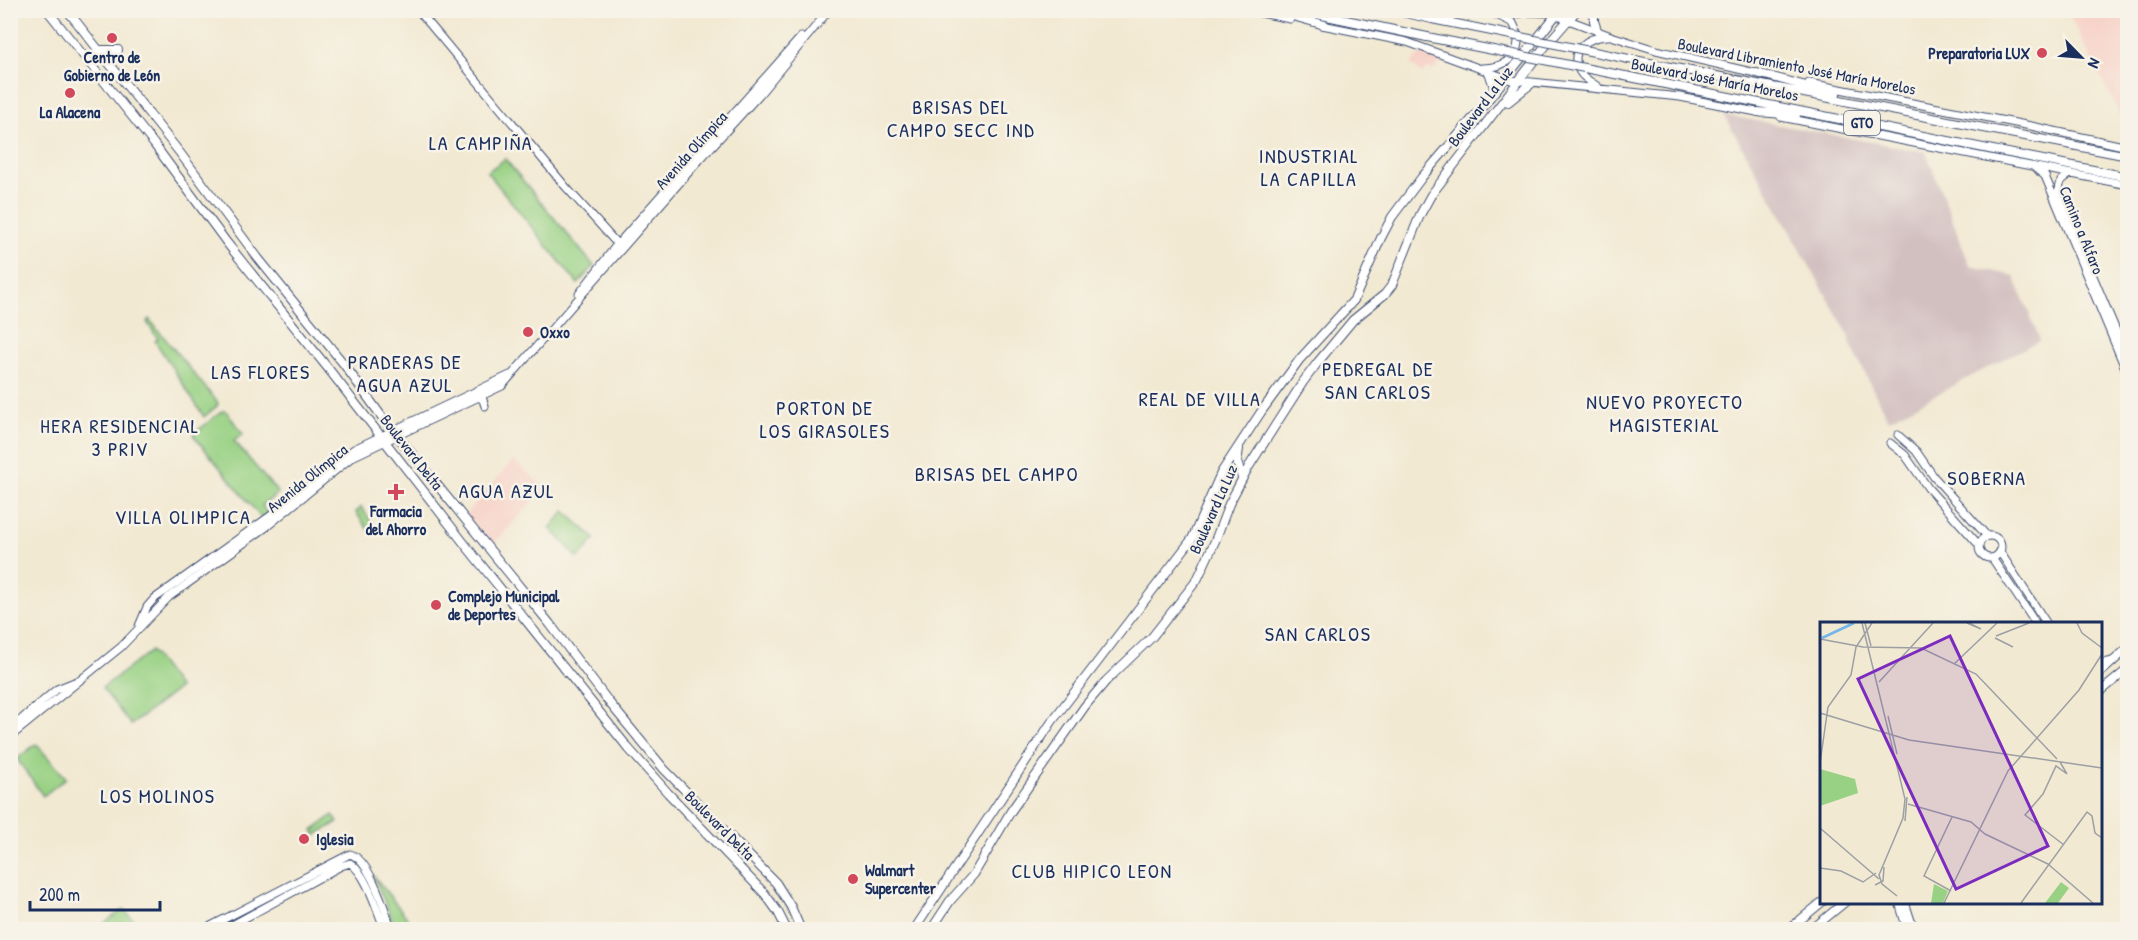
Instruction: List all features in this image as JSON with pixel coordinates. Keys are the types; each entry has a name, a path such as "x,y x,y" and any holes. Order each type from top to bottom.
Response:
{"main road":[{"name":"Boulevard Delta","path":"47,10 154,144 227,243 629,749 765,894 787,930"},
{"name":"Boulevard Delta","path":"67,10 180,153 258,258 664,769 776,883 791,907 801,930"},
{"path":"1271,10 1325,25"},
{"name":"Boulevard José María Morelos","path":"1298,10 2127,178"},
{"name":"Boulevard José María Morelos","path":"1393,10 1629,59 2106,152 2127,154"},
{"path":"1520,13 1530,10"},
{"name":"Boulevard La Luz","path":"931,930 950,901 974,874 1011,811 1085,706 1106,681 1152,636 1197,580 1242,478 1243,468 1303,382 1353,320 1385,294 1392,285 1426,202 1493,117 1518,81 1577,10"},
{"path":"1594,10 1593,21 1597,30"},
{"name":"Boulevard La Luz","path":"914,930 1053,720 1192,539 1228,461 1292,368 1354,300 1392,217 1422,177 1558,13"},
{"path":"97,50 118,50"},
{"path":"1490,72 1494,87 1492,95"},
{"path":"1757,73 1849,98 1864,105"},
{"path":"1493,117 1515,95 1532,83"},
{"path":"1758,112 1834,118"},
{"path":"154,144 166,136"},
{"path":"167,162 180,153"},
{"path":"1344,312 1353,320"},
{"path":"321,359 331,362 337,356"},
{"path":"1242,440 1237,458 1243,468"},
{"path":"1228,461 1243,468"},
{"path":"2102,671 2127,648"},
{"path":"2102,690 2127,669"},
{"path":"690,815 698,816 702,807"},
{"path":"708,834 707,822 718,825"},
{"path":"1788,930 1821,904"},
{"path":"1800,921 1809,930 1844,904"}],"street":[{"path":"418,10 565,186 620,247"},
{"name":"Avenida Olímpica","path":"620,247 824,10"},
{"name":"Avenida Olímpica","path":"10,737 121,647 137,631 147,607 154,599 270,516 345,455 380,437 396,433 502,386 572,305 590,277 759,95 829,10"},
{"path":"1246,10 1407,42 1518,81 1598,87 1680,97 2127,185"},
{"name":"Boulevard Libramiento José María Morelos","path":"1464,10 1558,13 1611,36 1676,55 2127,147"},
{"path":"1474,11 1497,14 1508,19 1513,23 1519,36 1514,55 1505,64 1498,67 1479,68"},
{"path":"1598,87 1579,71 1578,53 1581,46 1591,39 1611,36"},
{"name":"Camino a Alfaro","path":"2033,167 2044,176 2127,359"},
{"name":"Camino a Alfaro","path":"2070,174 2061,181 2058,193 2127,373"},
{"name":"Avenida Olímpica","path":"396,433 512,375"},
{"path":"479,397 485,406"},
{"path":"1898,435 1921,457 1934,477 1987,536"},
{"path":"1890,444 1905,455 1925,484 1979,545 1982,555 1992,558 2035,622"},
{"path":"1925,484 1934,477"},
{"path":"1979,545 1983,537 1992,535 1999,540 2000,552 2046,622"},
{"path":"1992,558 2000,552"},
{"path":"2102,664 2116,660"},
{"name":"Avenida Olímpica","path":"10,729 57,689 79,680"},
{"path":"203,930 350,854 355,855 367,869 392,930"},
{"path":"223,930 340,866 350,863 357,869 366,886 384,930"},
{"path":"1899,904 1907,930"},
{"path":"1905,904 1914,930"}],"shaded area":[{"path":"2067,11 2127,11 2127,128"},
{"path":"1420,54 1442,61 1434,70 1427,69 1422,74 1411,64"},
{"path":"1724,115 1926,152 1970,266 2014,276 2040,340 1888,420 1852,347 1847,332"},
{"path":"513,460 545,488 492,546 466,514"}],"green space":[{"path":"505,159 594,266 578,284 487,172"},
{"path":"149,319 218,403 204,417 155,341 158,339 147,322"},
{"path":"222,411 226,411 243,434 234,441 278,493 262,506 268,514 262,519 194,436"},
{"path":"361,507 373,524 369,531 356,512"},
{"path":"565,511 595,539 578,558 550,528"},
{"path":"151,651 179,688 131,725 102,688"},
{"path":"36,744 66,778 43,796 17,759"},
{"path":"333,815 338,822 316,835 313,831"},
{"path":"373,875 416,929 396,929"},
{"path":"124,910 142,929 97,929 121,911"}],"place":[{"name":"Centro de Gobierno de León","path":"112,38"},
{"name":"Preparatoria LUX","path":"2042,53"},
{"name":"La Alacena","path":"70,93"},
{"name":"Oxxo","path":"528,332"},
{"name":"Farmacia del Ahorro","path":"396,492"},
{"name":"Complejo Municipal de Deportes","path":"436,605"},
{"name":"Iglesia","path":"304,839"},
{"name":"Walmart Supercenter","path":"853,879"}],"district":[{"name":"BRISAS DEL CAMPO SECC IND","path":"961,118"},
{"name":"LA CAMPIÑA","path":"481,143"},
{"name":"INDUSTRIAL LA CAPILLA","path":"1309,168"},
{"name":"LAS FLORES","path":"261,372"},
{"name":"PRADERAS DE AGUA AZUL","path":"405,374"},
{"name":"PEDREGAL DE SAN CARLOS","path":"1378,380"},
{"name":"REAL DE VILLA","path":"1200,399"},
{"name":"NUEVO PROYECTO MAGISTERIAL","path":"1665,414"},
{"name":"PORTON DE LOS GIRASOLES","path":"825,420"},
{"name":"HERA RESIDENCIAL 3 PRIV","path":"120,438"},
{"name":"BRISAS DEL CAMPO","path":"997,474"},
{"name":"SOBERNA","path":"1987,478"},
{"name":"AGUA AZUL","path":"507,491"},
{"name":"VILLA OLIMPICA","path":"183,517"},
{"name":"SAN CARLOS","path":"1318,634"},
{"name":"LOS MOLINOS","path":"158,796"},
{"name":"CLUB HIPICO LEON","path":"1092,871"}]}
